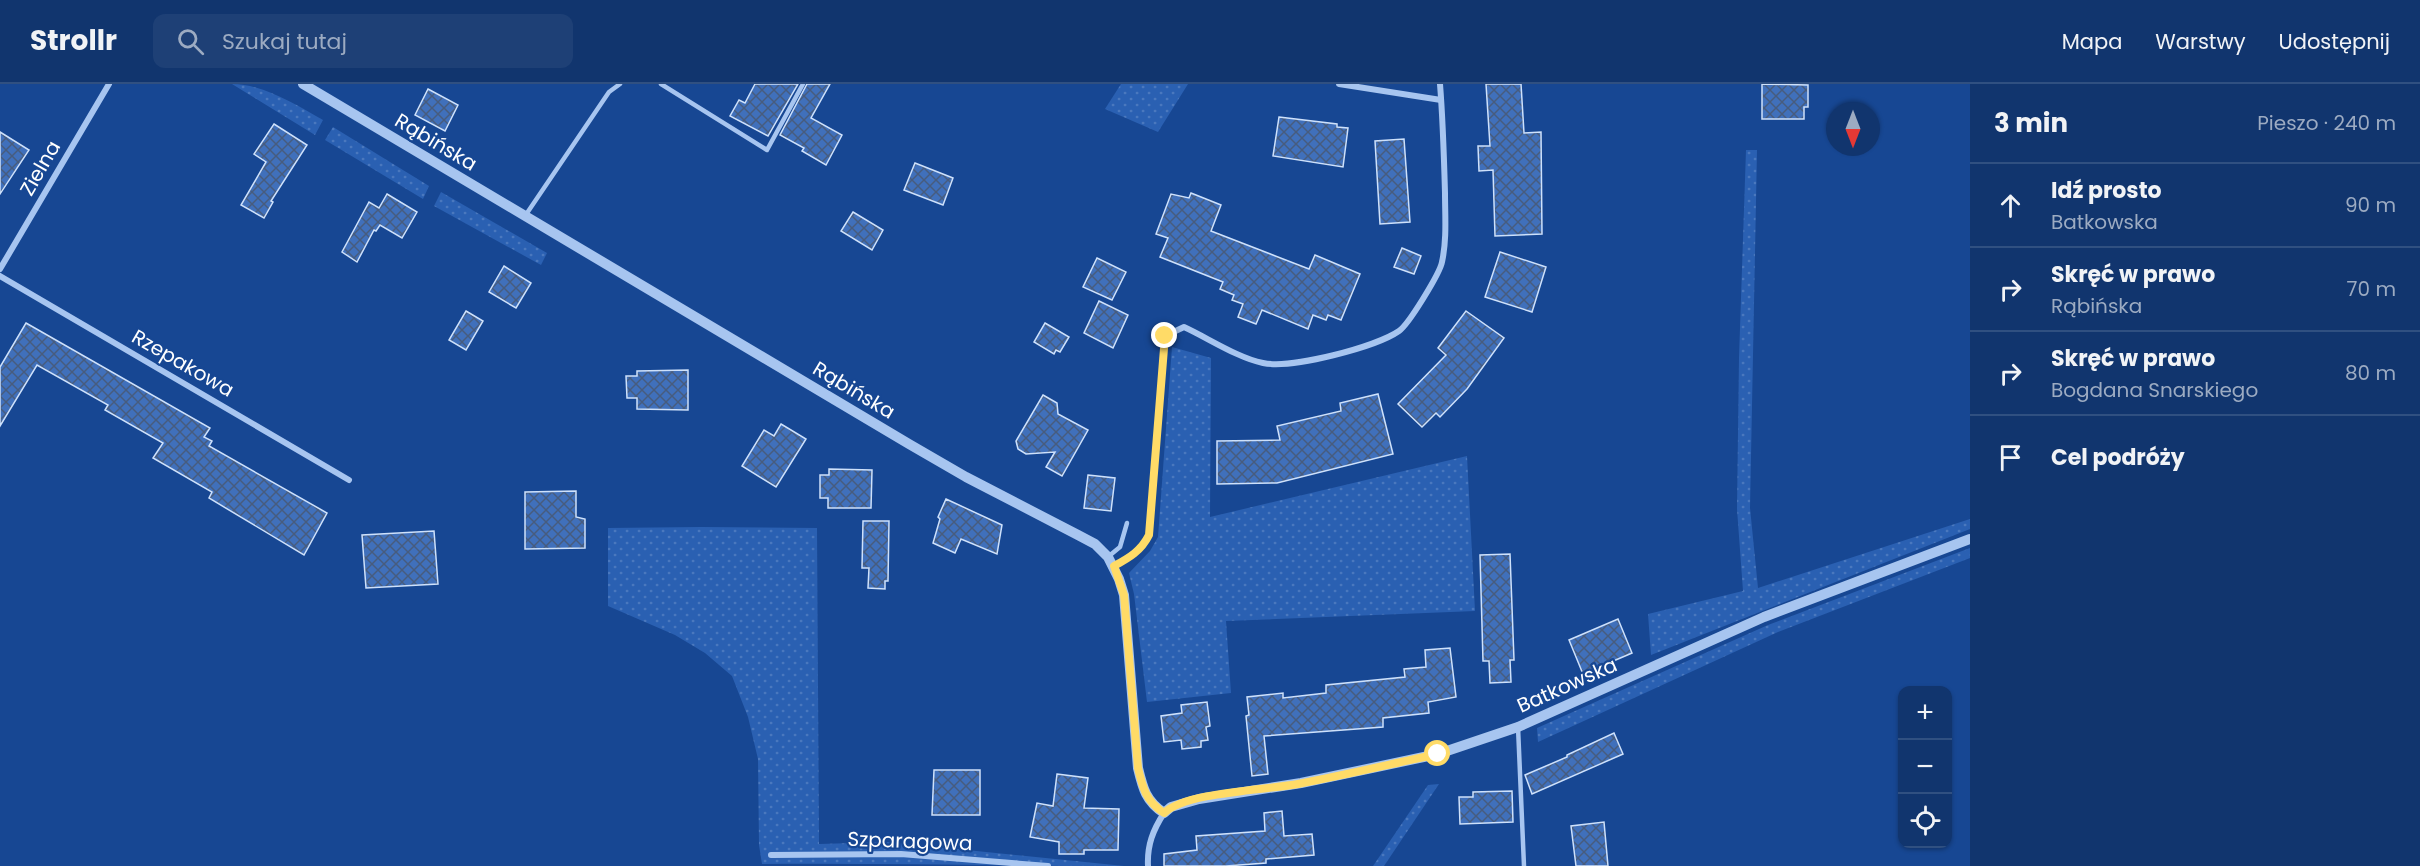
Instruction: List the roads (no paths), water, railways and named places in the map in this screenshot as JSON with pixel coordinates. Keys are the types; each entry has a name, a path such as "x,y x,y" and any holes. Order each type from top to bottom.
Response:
{"street":[{"name":"Zielna","path":"0,269 109,84"},
{"name":"Rąbińska","path":"303,84 966,477 1095,544 1111,562"},
{"path":"1339,84 1441,100"},
{"path":"1148,866 1151,837 1164,813 1152,805 1142,785 1138,768 1124,595 1111,562 1132,556 1144,546 1149,535 1165,336 1185,327 1264,363 1272,363 1326,357 1381,341 1402,329 1436,277 1442,263 1446,234 1440,84"},
{"name":"Rzepakowa","path":"0,276 349,480"},
{"name":"Batkowska","path":"1164,813 1171,807 1199,799 1301,783 1438,754 1518,727 1764,617 1970,539"},
{"name":"Szparagowa","path":"771,855 901,854 1048,866"}],"lane":[{"path":"525,216 609,92 620,84"},
{"path":"662,84 767,150 803,84"},
{"path":"1111,562 1120,547 1127,523"},
{"path":"1518,727 1524,866"}]}
